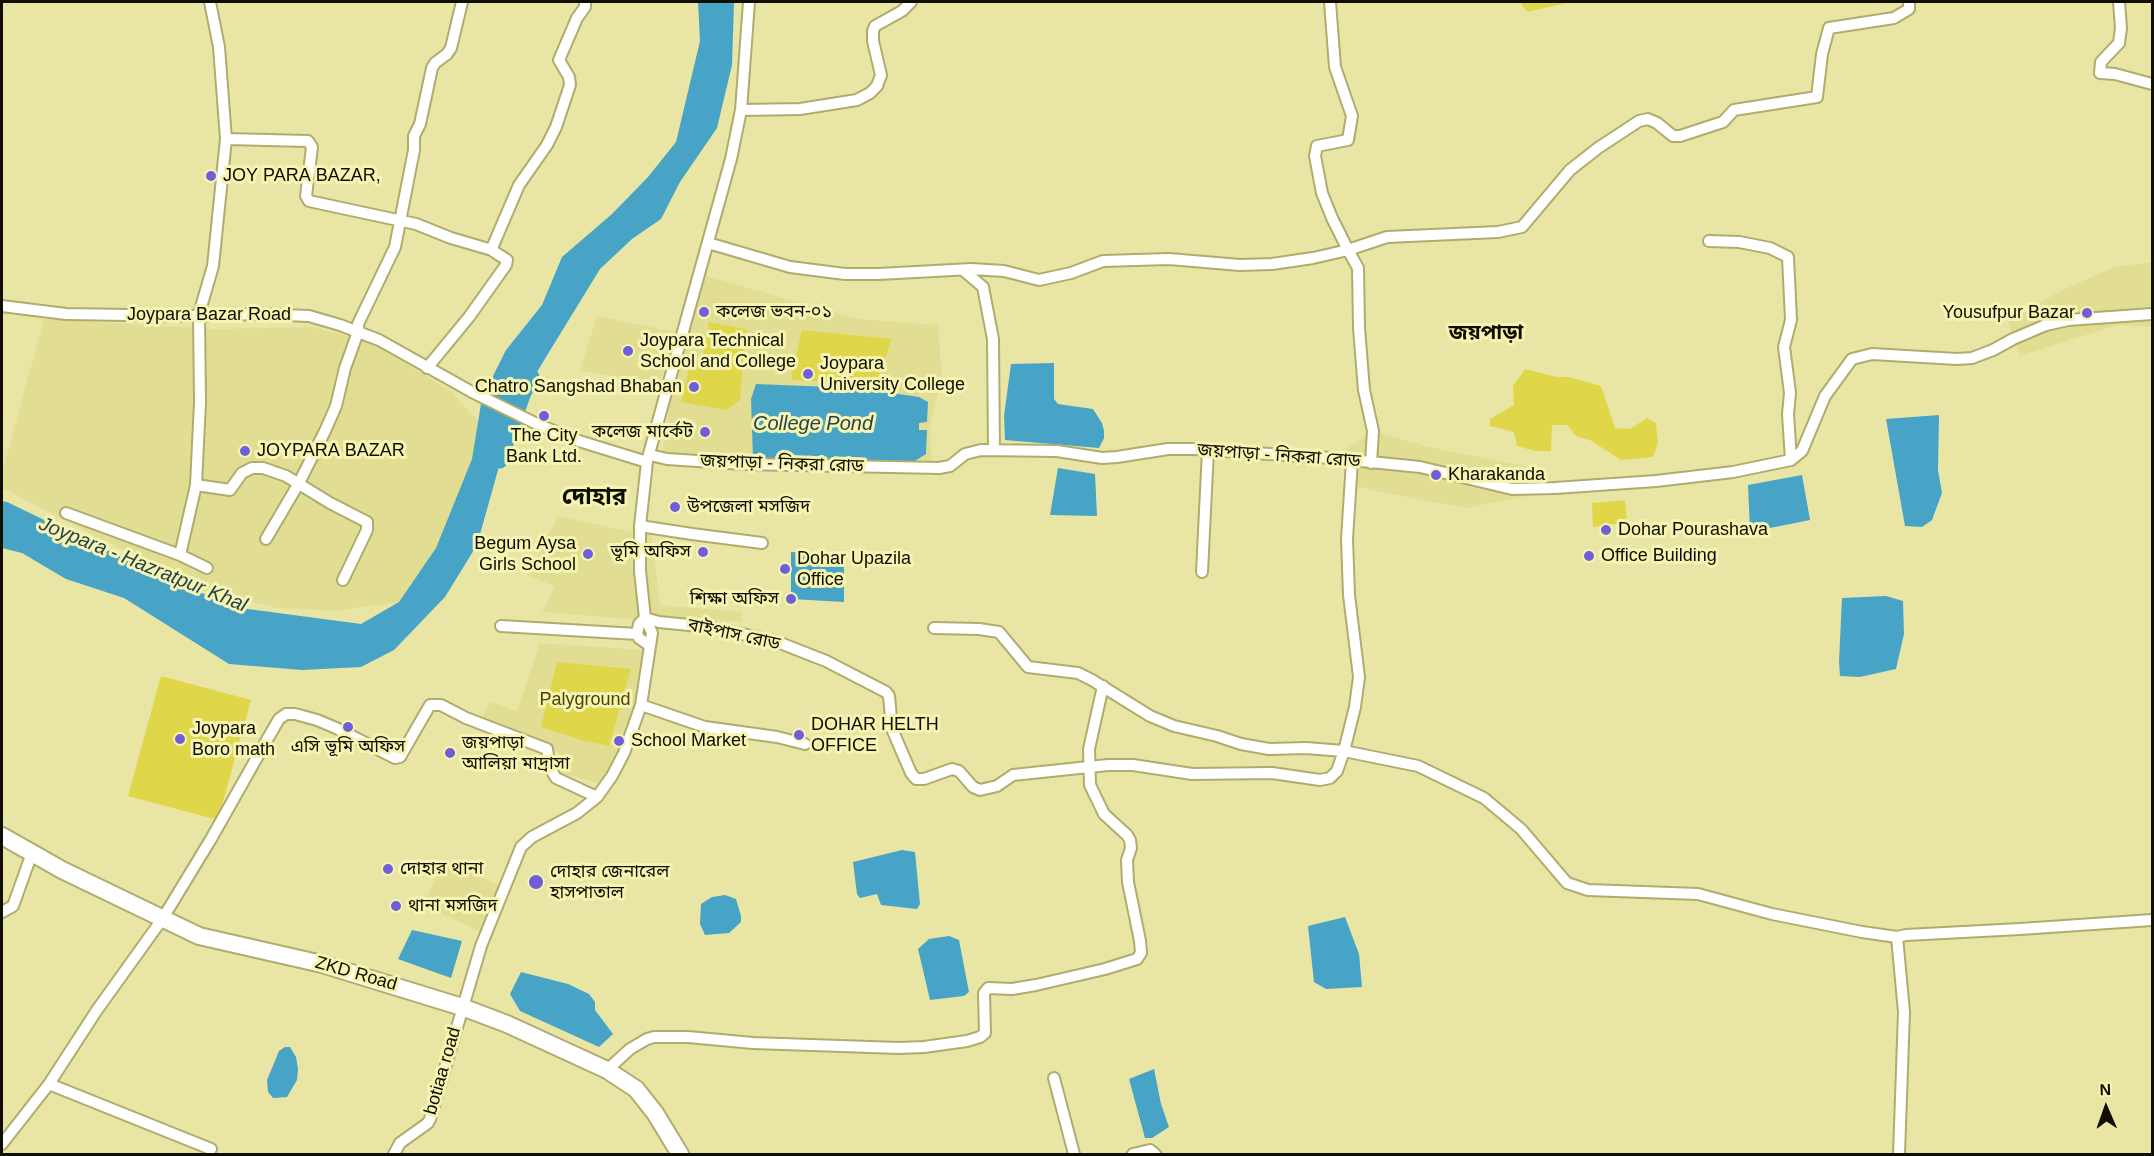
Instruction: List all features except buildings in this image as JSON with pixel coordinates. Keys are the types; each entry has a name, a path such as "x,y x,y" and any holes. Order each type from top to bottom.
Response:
{"main road":[{"name":"ZKD Road","path":"2,836 62,870 199,936 322,964 462,1007 507,1024 607,1070 636,1089 655,1113 680,1155"}],"street":[{"path":"180,555 196,485 200,402 199,314 213,266 226,139 219,48 210,2"},
{"path":"266,539 299,483 336,406 345,368 358,332 358,324 395,247 414,150 414,136 420,124 432,68 451,48 462,2"},
{"path":"492,250 519,185 556,127 570,85 569,77 559,60 577,18 585,8 585,2"},
{"name":"botiaa road","path":"393,1155 400,1143 428,1123 430,1119 482,946 521,847 532,837 577,813 597,797 612,776 624,753 642,705 651,628 645,618 640,571 640,526 648,458 731,159 741,110 749,2"},
{"path":"741,110 800,109 857,100 870,93 878,86 881,75 873,31 876,26 902,11 911,2"},
{"path":"1330,2 1335,67 1352,116 1348,140 1317,146 1315,156 1322,193 1332,218 1358,268 1359,328 1364,390 1373,431 1371,463"},
{"path":"708,243 790,267 879,274 963,270 1004,271 1039,280 1071,273 1103,261 1169,259 1240,265 1272,264 1348,250 1387,237 1498,232 1522,227 1570,170 1607,141 1640,121 1648,119 1673,136 1680,136 1723,122 1734,110 1817,97 1822,54 1829,28 1894,18 1909,9 1909,2"},
{"path":"2119,2 2121,28 2119,43 2101,62 2100,73 2115,74 2152,84"},
{"path":"226,139 308,141 312,147 306,196 309,201 416,224 451,238 492,250 506,259 506,265 469,317 427,368"},
{"path":"1709,241 1770,248 1788,257 1791,320 1784,347 1790,393 1788,414 1791,460"},
{"path":"963,270 983,287 993,339 994,450"},
{"name":"Joypara Bazar Road","path":"2,306 66,314 309,316 379,340 472,392 539,425"},
{"path":"1791,460 1802,451 1825,396 1852,359 1872,354 1972,358 2046,325 2068,320 2152,314"},
{"name":"জয়পাড়া - নিকরা রোড","path":"539,425 589,445 648,458 743,464 939,468 950,466 965,454 973,451 1057,451 1102,458 1168,449 1208,450 1420,467 1512,489 1555,489 1656,481 1733,472 1791,460"},
{"path":"1202,572 1208,450"},
{"path":"1088,768 1133,765 1192,774 1272,773 1320,780 1330,778 1337,771 1344,751 1359,677 1349,595 1347,539 1352,460"},
{"path":"196,485 230,490 242,473 252,468 262,468 299,483 330,503 367,522 367,530 343,580"},
{"path":"66,513 180,555 207,568"},
{"path":"640,526 762,543"},
{"path":"645,618 639,624 637,634 650,646"},
{"name":"বাইপাস রোড","path":"645,618 658,622 709,627 775,641 826,661 886,692 890,702 892,729 911,773 916,779 924,779 952,769 959,771 973,787 980,790 997,786 1012,775 1088,768"},
{"path":"501,626 637,634"},
{"path":"934,628 993,630 1005,638 1028,667 1077,673 1174,726 1217,735 1241,744 1276,750 1306,748 1344,751 1418,766 1484,798 1521,829 1568,883 1588,890 1640,890 1698,894 1772,914 1897,937 1906,934 2152,920"},
{"path":"607,1070 630,1049 654,1037 688,1036 753,1043 898,1048 967,1041 985,1033 986,989 1012,989 1036,985 1106,969 1137,959 1141,953 1140,941 1128,882 1127,860 1131,848 1130,840 1104,814 1090,785 1089,749 1103,686"},
{"path":"2,1144 49,1083 97,1010 163,918 279,719 286,714 317,720 394,758 400,757 430,705 434,703 466,718 547,749 550,768 556,778 597,797"},
{"path":"642,705 705,727 806,744"},
{"path":"2,912 13,906 32,853"},
{"path":"1897,937 1904,1012 1899,1155"},
{"path":"1054,1078 1074,1155"},
{"path":"49,1083 211,1149"},
{"path":"1133,1155 1150,1150 1155,1155"}],"shaded area":[{"name":"Yousufpur Bazar","path":"2152,262 2152,327 2117,325 2020,356 2008,322 2062,290 2115,267"},
{"name":"Joypara University College","path":"703,275 857,319 938,325 942,377 930,426 932,464 912,466 662,456 675,370"},
{"name":"Joypara Technical School and College","path":"597,316 675,332 659,386 580,370"},
{"name":"JOYPARA BAZAR","path":"44,319 213,329 311,327 371,342 452,392 470,413 491,430 436,549 399,602 336,611 277,608 201,590 2,488 2,473"},
{"name":"Kharakanda","path":"1373,431 1429,447 1526,466 1527,496 1466,508 1346,484 1345,450"},
{"name":"Begum Aysa Girls School","path":"558,516 636,533 639,620 542,612 555,586 528,576"},
{"path":"651,529 660,605 741,612 742,622 649,615 642,530"},
{"path":"540,643 647,650 640,706 604,785 560,773 559,752 481,720 490,702 517,711"},
{"path":"444,860 504,888 483,933 423,905"}],"green space":[{"path":"1520,2 1571,2 1527,12"},
{"path":"709,322 746,329 740,400 727,410 681,402 690,365 702,362"},
{"path":"802,330 892,339 876,384 791,380"},
{"path":"1525,369 1601,386 1615,428 1630,429 1647,418 1656,423 1658,442 1653,457 1621,460 1590,440 1576,436 1567,425 1552,425 1551,451 1535,451 1517,446 1514,432 1490,426 1490,419 1514,405 1513,386"},
{"path":"1625,500 1627,522 1593,527 1592,503"},
{"name":"Palyground","path":"557,662 631,669 609,746 584,741 541,727"},
{"name":"Joypara Boro math","path":"161,676 251,700 218,820 128,796"}],"water":[{"path":"698,2 734,2 732,65 717,128 680,182 661,219 632,239 600,269 523,395 505,445 477,545 445,597 394,650 361,667 302,670 229,664 124,598 66,579 22,553 2,548 2,501 181,586 248,609 361,624 399,602 436,548 472,459 482,398 506,350 542,305 562,257 612,214 648,177 676,142 700,41"},
{"path":"1054,363 1054,399 1058,404 1093,409 1104,431 1104,438 1099,448 1005,440 1004,416 1011,364"},
{"name":"College Pond","path":"756,384 856,388 919,397 928,402 927,422 919,423 919,430 927,430 926,454 915,461 794,461 793,456 781,456 780,461 753,459 751,399"},
{"path":"1939,415 1938,470 1942,493 1932,520 1922,527 1905,526 1886,419"},
{"path":"1058,468 1095,474 1097,516 1050,515"},
{"path":"1802,475 1810,520 1750,532 1748,485"},
{"path":"791,552 844,555 844,602 791,599"},
{"path":"1886,596 1903,601 1904,634 1896,669 1860,677 1840,676 1842,598"},
{"path":"902,850 915,852 920,904 917,909 881,905 877,894 860,898 857,894 853,862"},
{"path":"725,895 736,899 741,922 729,933 705,935 700,924 701,904 712,897"},
{"path":"1345,917 1359,954 1362,987 1326,989 1314,982 1308,926"},
{"path":"412,930 462,941 451,978 398,959"},
{"path":"949,936 959,940 969,992 964,996 930,1000 918,949 929,939"},
{"path":"521,972 568,984 589,994 595,1002 595,1010 613,1034 599,1047 520,1011 510,994"},
{"path":"290,1047 296,1057 297,1080 287,1097 273,1098 268,1092 267,1080 279,1051"},
{"path":"1154,1069 1161,1104 1169,1127 1152,1138 1145,1138 1129,1079"}],"waterway":[{"name":"Joypara - Hazratpur Khal","path":"500,461 523,395 532,377"}],"place":[{"name":"JOY PARA BAZAR,","path":"211,176"},
{"name":"কলেজ ভবন-০১","path":"704,312"},
{"name":"Yousufpur Bazar","path":"2087,313"},
{"name":"Joypara Technical School and College","path":"628,351"},
{"name":"Joypara University College","path":"808,374"},
{"name":"Chatro Sangshad Bhaban","path":"694,387"},
{"name":"The City Bank Ltd.","path":"544,416"},
{"name":"কলেজ মার্কেট","path":"705,432"},
{"name":"JOYPARA BAZAR","path":"245,451"},
{"name":"Kharakanda","path":"1436,475"},
{"name":"উপজেলা মসজিদ","path":"675,507"},
{"name":"Dohar Pourashava","path":"1606,530"},
{"name":"ভূমি অফিস","path":"703,552"},
{"name":"Begum Aysa Girls School","path":"588,554"},
{"name":"Office Building","path":"1589,556"},
{"name":"Dohar Upazila Office","path":"785,569"},
{"name":"শিক্ষা অফিস","path":"791,599"},
{"name":"এসি ভূমি অফিস","path":"348,727"},
{"name":"DOHAR HELTH OFFICE","path":"799,735"},
{"name":"Joypara Boro math","path":"180,739"},
{"name":"School Market","path":"619,741"},
{"name":"জয়পাড়া আলিয়া মাদ্রাসা","path":"450,753"},
{"name":"দোহার থানা","path":"388,869"},
{"name":"দোহার জেনারেল হাসপাতাল","path":"536,882"},
{"name":"থানা মসজিদ","path":"396,906"}],"district":[{"name":"জয়পাড়া","path":"1486,333"},
{"name":"দোহার","path":"594,497"}]}
